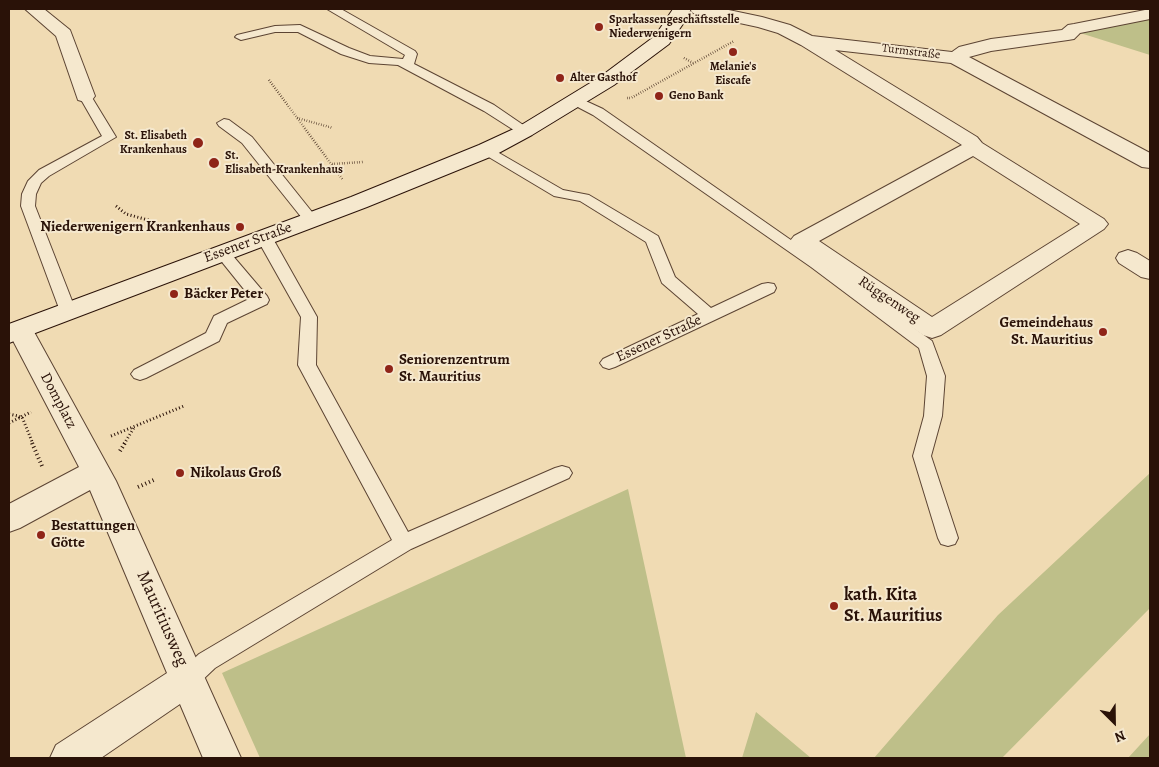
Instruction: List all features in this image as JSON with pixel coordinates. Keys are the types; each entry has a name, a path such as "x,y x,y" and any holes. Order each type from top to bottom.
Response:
{"street":[{"path":"34,9 64,34 85,96"},
{"name":"Essener Straße","path":"14,332 222,252 359,202 487,150 581,98 662,40 682,9"},
{"name":"Turmstraße","path":"699,9 762,22 784,29 808,41 956,58 966,51 984,46 1068,35 1074,29 1150,14"},
{"name":"Rüggenweg","path":"808,41 970,141 974,147 1096,224 932,329 802,241 974,147"},
{"path":"956,58 1146,156"},
{"path":"1128,258 1150,271"},
{"name":"Domplatz","path":"14,332 101,465"},
{"path":"9,518 54,495 101,465"},
{"name":"Mauritiusweg","path":"101,465 222,758"},
{"path":"69,758 188,679"}],"lane":[{"path":"333,9 411,54 407,65"},
{"path":"240,37 276,29 300,28 345,50 369,59 401,62 489,108 524,131"},
{"path":"68,312 28,206 29,194 35,181 44,172 109,137 85,96"},
{"path":"581,98 598,112 816,264 926,345 936,376 933,416 922,456 948,538"},
{"path":"224,122 247,140 311,220"},
{"name":"Essener Straße","path":"487,150 559,192 584,198 653,239 668,279 709,315"},
{"path":"264,237 309,317 307,365 404,543"},
{"path":"140,374 213,337 220,320 261,300 222,252"},
{"name":"Essener Straße","path":"609,363 768,288"},
{"path":"188,679 207,661 404,543 562,473"}],"path":[{"path":"624,104 631,98 737,39"},
{"path":"720,49 724,50"},
{"path":"684,58 694,63"},
{"path":"269,80 359,202"},
{"path":"581,98 631,98"},
{"path":"297,118 332,128"},
{"path":"332,164 363,162"},
{"path":"116,206 126,214 148,220 152,223"},
{"path":"101,465 136,426 184,406"},
{"path":"9,414 22,416 54,495"},
{"path":"101,465 120,450 136,426"}],"green space":[{"path":"1150,16 1150,55 1077,32"},
{"path":"1150,473 1150,608 1002,758 874,758 998,615"},
{"path":"628,489 686,758 260,758 222,673"},
{"path":"756,712 811,758 742,758"},
{"path":"1150,734 1150,758 1128,758"}],"place":[{"name":"Sparkassengeschäftsstelle Niederwenigern","path":"599,27"},
{"name":"Melanie's Eiscafe","path":"733,52"},
{"name":"Alter Gasthof","path":"560,78"},
{"name":"Geno Bank","path":"659,96"},
{"name":"St. Elisabeth Krankenhaus","path":"198,143"},
{"name":"St. Elisabeth-Krankenhaus","path":"214,163"},
{"name":"Niederwenigern Krankenhaus","path":"240,227"},
{"name":"Bäcker Peter","path":"174,294"},
{"name":"Gemeindehaus St. Mauritius","path":"1103,332"},
{"name":"Seniorenzentrum St. Mauritius","path":"389,369"},
{"name":"Nikolaus Groß","path":"180,473"},
{"name":"Bestattungen Götte","path":"41,535"},
{"name":"kath. Kita St. Mauritius","path":"834,606"}]}
